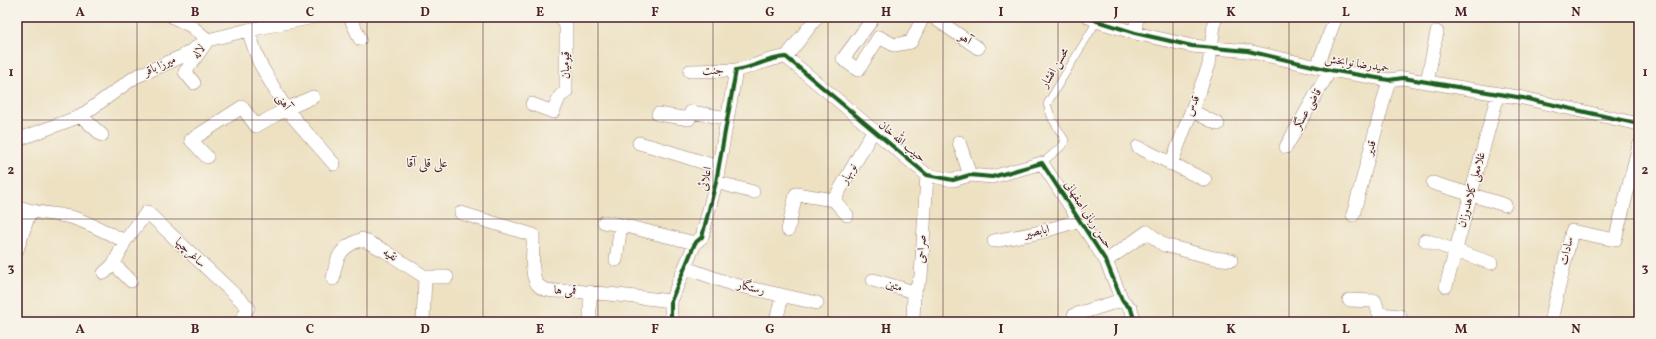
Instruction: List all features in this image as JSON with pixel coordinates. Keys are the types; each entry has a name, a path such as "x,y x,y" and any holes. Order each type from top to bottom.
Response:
{"street":[{"name":"میرزا باقر","path":"17,140 81,116 135,77 183,56 208,40 248,30 314,17"},
{"path":"350,17 360,39"},
{"name":"قیومیان","path":"532,104 553,112 560,96 566,92 566,26 561,17"},
{"path":"736,70 747,68 772,58 786,57 817,17"},
{"path":"871,17 872,21 843,60 858,70 879,37 894,45 911,42 923,17"},
{"name":"آهو","path":"933,17 978,48"},
{"path":"1135,33 1137,17"},
{"name":"قدس","path":"1171,164 1209,65 1215,17"},
{"path":"1317,67 1336,17"},
{"path":"178,18 191,26 208,40"},
{"name":"حمیدرضا نوابخش","path":"1093,19 1135,33 1192,46 1248,51 1330,70 1389,80 1403,78 1498,94 1639,124"},
{"name":"آهنی","path":"248,30 259,62 286,109 334,164"},
{"path":"1427,82 1437,32"},
{"name":"لاله","path":"194,83 185,72 208,40"},
{"name":"حبیب الله خان","path":"786,57 927,175 954,180 970,175 992,177 1042,163"},
{"name":"جنت","path":"690,71 736,70"},
{"name":"اعلائی","path":"671,322 671,301 686,268 695,243 702,237 716,182 736,70"},
{"name":"قاضی عسگر","path":"1286,147 1330,70"},
{"name":"قدیر","path":"1353,215 1389,80"},
{"name":"غلامعلی کلاهدوزان","path":"1446,286 1498,94"},
{"path":"207,157 191,140 242,107 256,126 286,109 313,97"},
{"path":"1192,111 1218,124"},
{"path":"658,114 689,119 691,112 727,118"},
{"path":"81,116 102,135"},
{"name":"نوبهار","path":"834,200 873,131"},
{"path":"959,142 970,175"},
{"path":"639,143 672,151 680,156 718,167"},
{"name":"سادات","path":"1552,316 1572,231 1615,240 1639,145"},
{"path":"1138,147 1205,180"},
{"name":"حسن ربانی اصفهانی","path":"1042,163 1106,261 1122,300 1130,309 1135,322"},
{"name":"صراحی","path":"913,322 914,292 921,277 927,175"},
{"path":"716,182 753,192"},
{"path":"1433,183 1505,204"},
{"path":"788,230 796,194 834,200 847,215"},
{"path":"17,206 30,211 39,211 75,219 125,241"},
{"path":"17,250 30,211"},
{"name":"ساغرچیها","path":"104,273 114,264 125,241 147,212 248,307 241,322"},
{"name":"قمی ها","path":"461,213 533,234 534,250 532,272 538,285 546,290 590,292 671,301"},
{"name":"ابابصیر","path":"994,241 1041,232 1080,220"},
{"path":"604,222 695,243"},
{"path":"616,260 621,225"},
{"path":"1106,261 1147,232 1164,245 1214,258 1231,260"},
{"name":"نقیه","path":"333,279 336,259 350,243 362,239 385,251 425,277"},
{"path":"1425,240 1491,263"},
{"path":"114,264 131,281"},
{"name":"رستگار","path":"686,268 731,284 817,303"},
{"path":"423,322 425,277 447,276"},
{"name":"متین","path":"873,280 914,292"},
{"path":"590,292 590,322"},
{"path":"776,322 782,296"},
{"path":"1074,316 1122,300"},
{"path":"1349,300 1375,301 1378,314 1400,316 1401,322"}],"lane":[{"name":"محسن افشار","path":"1042,163 1063,144 1065,140 1052,120 1047,104 1093,19"}],"cycle path":[{"path":"1089,17 1135,33 1192,46 1248,51 1330,70 1389,80 1403,78 1523,98 1639,124"},
{"path":"671,322 671,301 695,243 702,237 716,182 736,70 773,59 786,57 927,175 953,180 970,175 992,177 1042,163 1106,261 1122,300 1131,309 1135,322"}],"district":[{"name":"علی قلی آقا","path":"427,164"}]}
